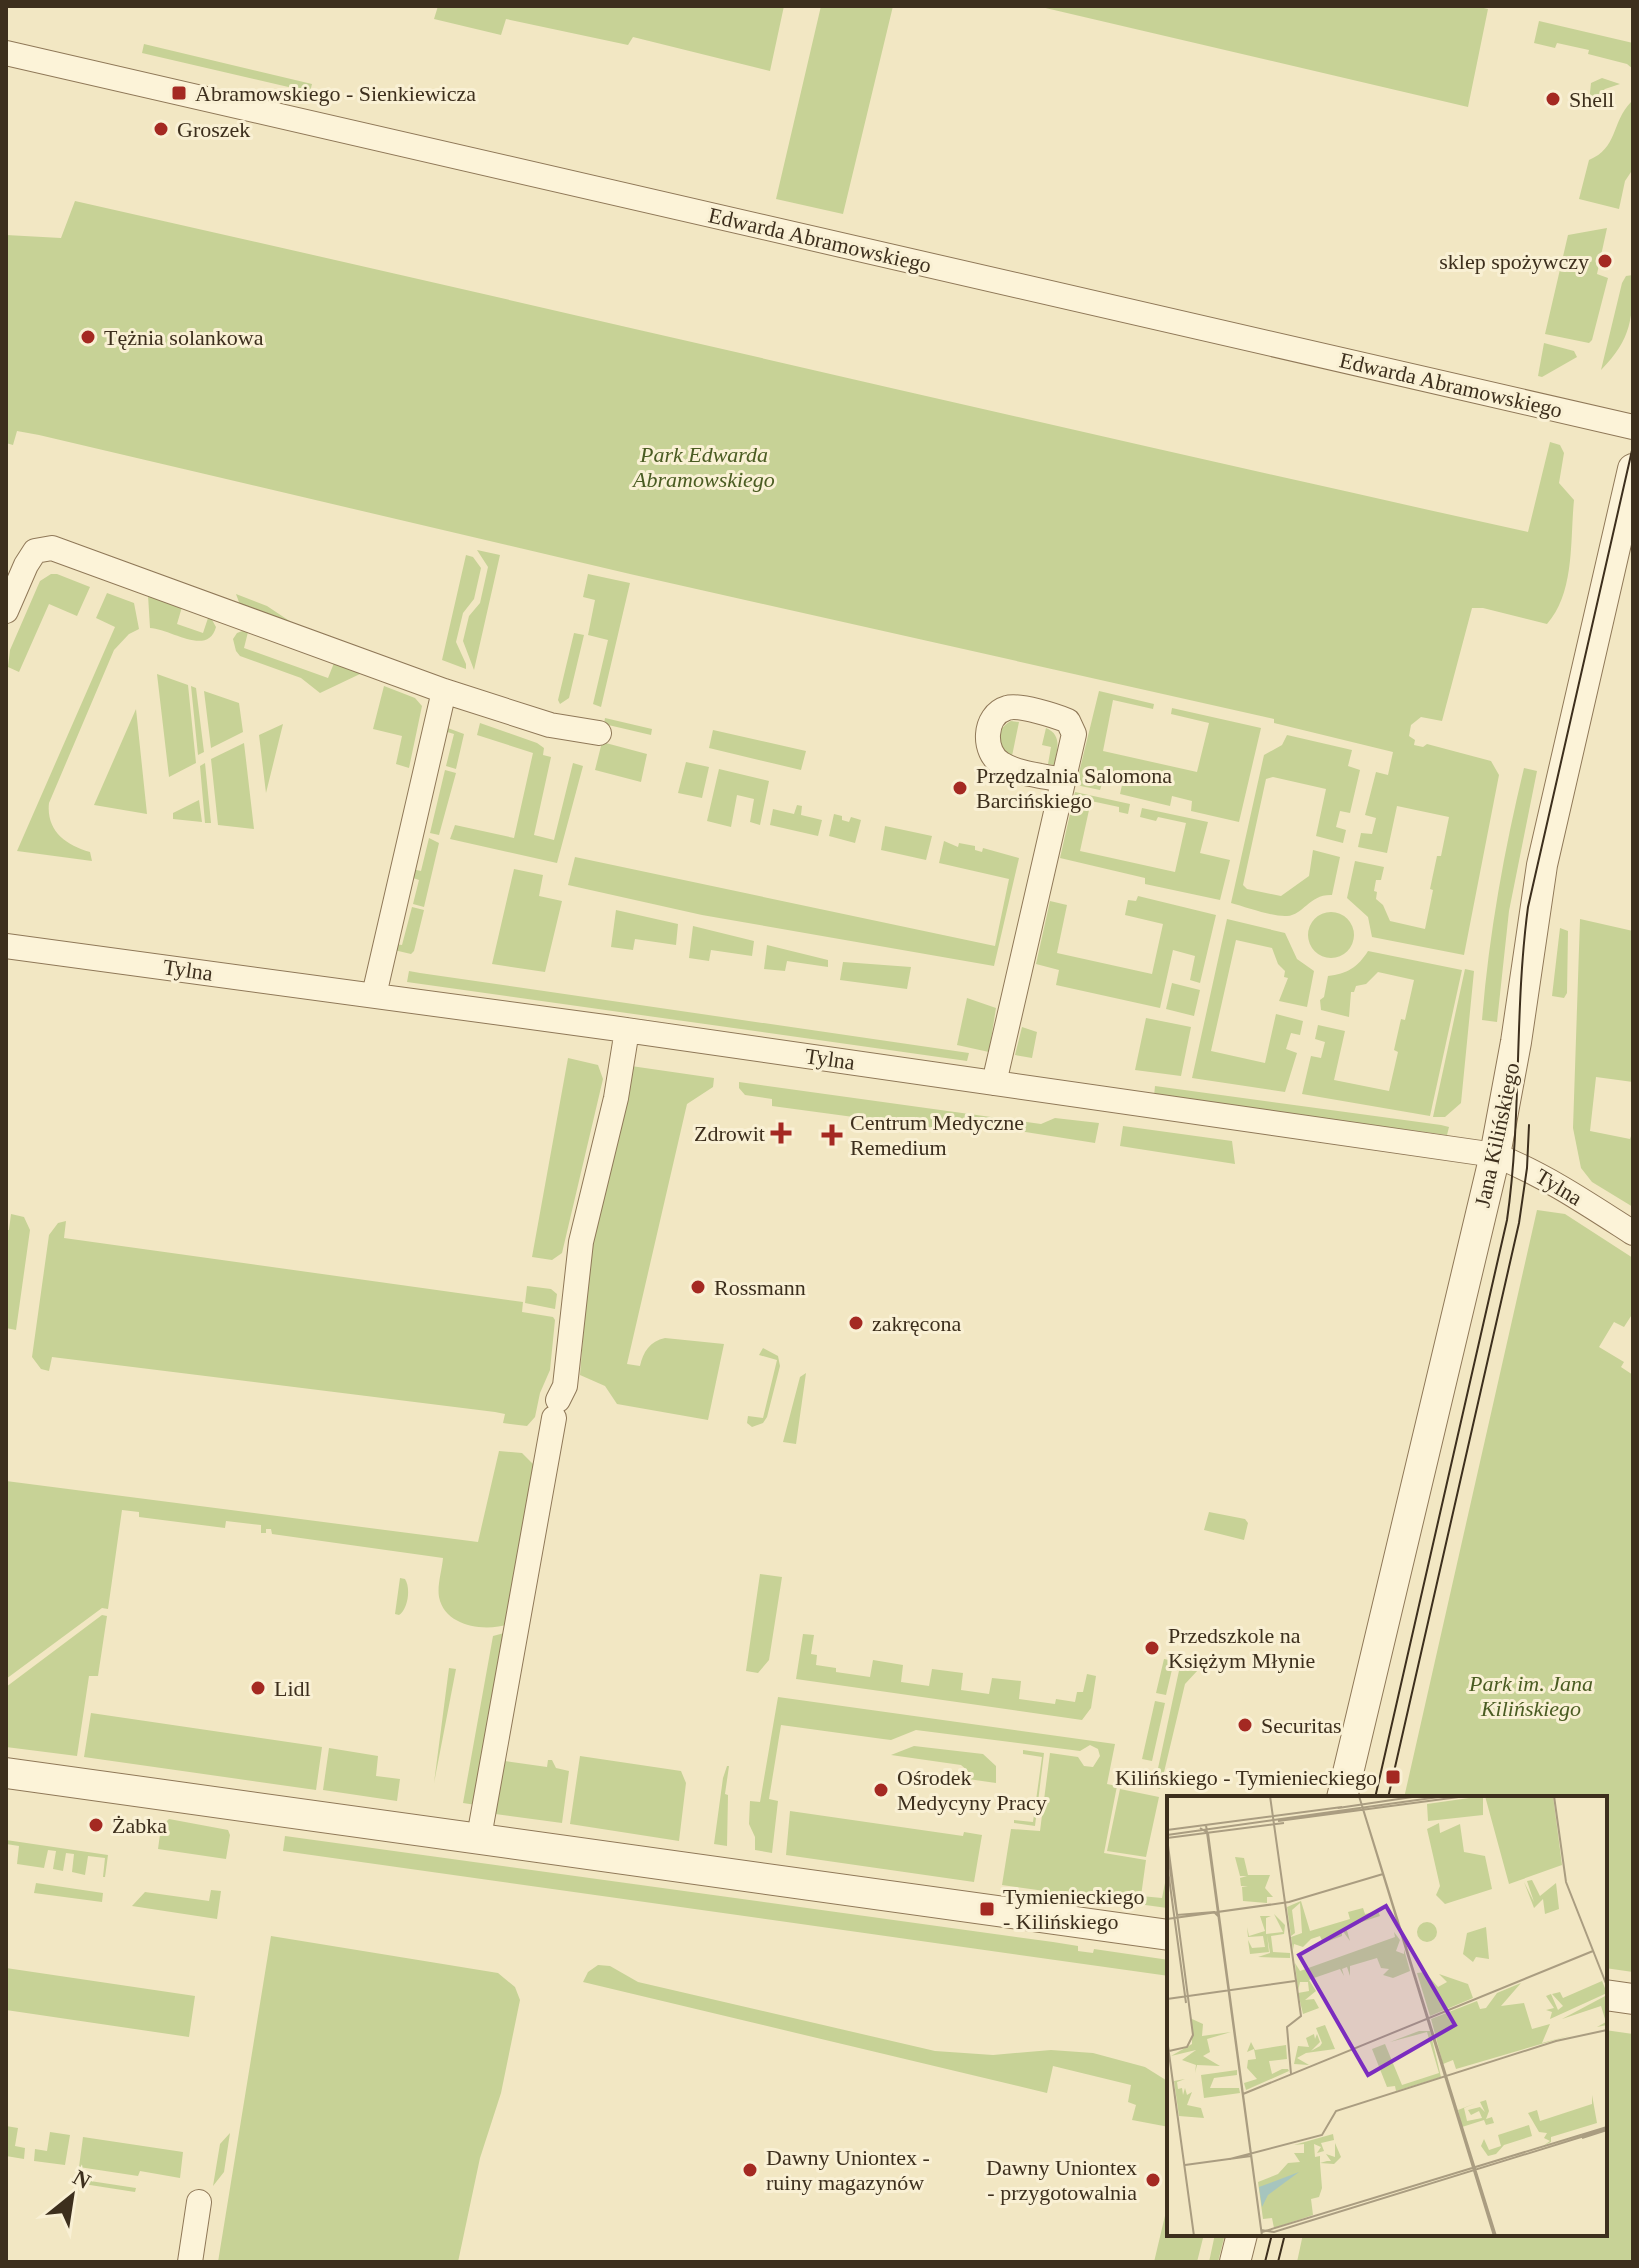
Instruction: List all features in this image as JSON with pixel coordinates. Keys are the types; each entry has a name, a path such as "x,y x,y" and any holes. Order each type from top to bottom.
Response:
{"street":[{"name":"Edwarda Abramowskiego","path":"6,53 1633,427"},
{"name":"Jana Kilińskiego","path":"1342,1796 1495,1155 1516,1042 1542,865 1633,469"},
{"path":"6,611 35,551 52,548 444,691 550,725 599,733"},
{"path":"374,995 409,831 444,691"},
{"path":"994,1083 1063,780"},
{"name":"Tylna","path":"6,946 627,1030 1495,1155 1530,1169 1633,1233"},
{"path":"479,1837 556,1409 565,1386 581,1242 616,1098 627,1030"},
{"path":"6,1773 1167,1935"},
{"path":"1607,1995 1633,1999"},
{"path":"190,2262 199,2202"},
{"path":"1235,2262 1242,2236"}],"green space":[{"path":"438,6 784,6 770,71 633,37 628,45 506,19 501,35 434,19"},
{"path":"821,6 893,6 843,214 776,199"},
{"path":"1037,6 1475,6 1488,9 1468,107"},
{"path":"1539,21 1633,43 1633,69 1627,64 1588,54 1589,50 1557,43 1555,48 1534,43"},
{"path":"144,44 312,84 310,92 142,53"},
{"path":"1602,78 1620,84 1605,89 1589,103 1591,83"},
{"path":"1631,102 1633,169 1625,181 1619,209 1579,199 1589,160 1605,149"},
{"name":"Park Edwarda Abramowskiego","path":"75,201 1528,532 1550,442 1560,445 1564,453 1559,483 1574,500 1570,565 1556,611 1547,624 1472,608 1442,721 1421,717 1411,725 1409,736 1415,740 1414,745 1423,747 1427,744 1491,761 1499,775 1464,955 1372,937 1368,917 1347,898 1355,861 1384,867 1374,891 1390,921 1425,929 1437,856 1441,856 1449,817 1397,806 1387,853 1358,847 1361,833 1372,834 1376,818 1365,815 1376,772 1388,775 1393,752 1274,723 1274,719 630,574 39,435 17,431 13,445 6,443 6,235 61,238"},
{"path":"1607,228 1597,274 1608,278 1592,340 1589,343 1545,334 1568,235"},
{"path":"1633,275 1629,327 1619,348 1601,370 1622,283 1626,276"},
{"path":"1544,343 1574,351 1577,357 1542,377 1538,376"},
{"path":"477,550 500,555 474,670 463,641 469,616 480,603 488,567"},
{"path":"466,555 473,557 481,568 474,599 463,613 456,642 466,669 442,660"},
{"path":"51,574 90,587 77,616 49,604 19,672 8,667 10,650 40,581"},
{"path":"588,574 630,583 601,707 593,704 608,640 588,635 595,600 583,597"},
{"path":"107,593 134,603 139,629 129,634 114,650 49,803 54,829 65,841 90,852 92,861 17,851 115,627 96,618"},
{"path":"236,594 267,606 303,630 240,605"},
{"path":"148,595 182,607 177,624 203,633 208,618 211,618 216,627 212,636 197,641 150,628"},
{"path":"245,630 248,632 244,648 328,678 334,663 353,668 360,674 320,693 301,678 240,656 233,639"},
{"path":"574,633 584,635 569,698 560,704 558,700"},
{"path":"157,674 188,685 196,763 169,777"},
{"path":"191,686 196,688 204,752 198,755"},
{"path":"384,686 415,698 422,706 409,768 396,764 402,736 373,729"},
{"path":"204,691 239,703 243,732 211,748"},
{"path":"1099,691 1154,704 1153,709 1113,700 1103,751 1197,772 1209,723 1171,714 1172,708 1261,728 1239,822 1191,811 1192,801 1172,796 1170,806 1120,794 1122,785 1103,780 1100,790 1076,785"},
{"path":"136,709 147,814 94,805"},
{"path":"605,718 652,729 651,735 604,724"},
{"path":"1011,721 1019,722 1012,756 1002,750 1000,737 1003,727"},
{"path":"480,723 537,743 544,748 543,755 551,757 534,835 554,840 573,763 583,766 557,863 450,839 455,825 514,838 533,753 477,735"},
{"path":"283,724 266,793 259,735"},
{"path":"445,727 464,734 456,769 446,766 454,734 444,731"},
{"path":"1046,728 1057,739 1054,765 1048,764 1051,747 1042,745"},
{"path":"713,730 806,751 801,770 709,748"},
{"path":"1287,735 1352,750 1348,766 1360,770 1350,813 1340,811 1336,827 1346,830 1343,843 1316,836 1326,789 1273,777 1266,779 1243,885 1247,889 1281,896 1309,876 1313,850 1340,857 1332,895 1312,901 1293,915 1281,916 1231,903 1264,755 1282,745"},
{"path":"602,742 647,754 641,782 595,770"},
{"path":"244,743 254,829 218,825 211,759"},
{"path":"686,762 709,767 702,798 678,793"},
{"path":"205,763 211,823 205,823 200,766"},
{"path":"1524,768 1537,771 1509,911 1497,1022 1482,1020 1498,893"},
{"path":"719,769 769,781 760,825 750,822 754,799 737,795 731,827 707,821"},
{"path":"445,770 456,773 439,835 430,833"},
{"path":"1075,792 1130,804 1128,814 1119,812 1119,807 1091,801 1080,851 1175,872 1186,823 1140,817 1142,808 1208,822 1200,853 1230,860 1220,900 1145,884 1145,878 1060,858"},
{"path":"199,800 202,822 173,819 173,813"},
{"path":"797,805 802,806 801,815 822,820 818,836 770,825 773,809 794,814"},
{"path":"834,814 849,822 851,817 861,820 855,843 829,836"},
{"path":"885,826 932,836 926,860 881,850"},
{"path":"429,838 439,843 424,907 413,904 419,880 410,877 412,869 421,871"},
{"path":"944,841 958,847 959,843 975,846 975,850 982,852 983,848 1019,858 994,966 702,915 568,885 575,857 995,946 1009,879 939,863"},
{"path":"514,869 543,875 539,896 562,901 545,972 492,964"},
{"path":"1138,896 1216,915 1200,983 1190,980 1195,956 1173,950 1160,1008 1056,985 1059,970 1036,964 1050,901 1067,905 1057,953 1152,974 1163,924 1125,915 1128,900 1136,901"},
{"path":"412,907 424,910 411,954 394,950 395,944 402,945"},
{"path":"616,910 678,924 676,945 635,939 633,950 611,947"},
{"path":"1331,912 1347,919 1354,935 1347,951 1331,958 1315,951 1308,935 1315,919"},
{"path":"1227,919 1285,933 1297,959 1314,971 1307,1007 1279,1001 1288,978 1284,977 1285,971 1278,964 1272,948 1236,940 1211,1051 1265,1063 1276,1014 1303,1021 1300,1035 1291,1033 1286,1049 1297,1053 1285,1092 1192,1078"},
{"path":"1580,919 1633,931 1633,1082 1596,1077 1590,1131 1630,1139 1633,1130 1633,1207 1592,1182 1581,1168 1573,1128"},
{"path":"693,926 754,941 752,956 711,950 709,961 689,958"},
{"path":"1560,928 1568,931 1567,993 1564,998 1552,996"},
{"path":"767,945 828,960 828,967 787,961 785,971 764,969"},
{"path":"1368,951 1462,970 1430,1116 1302,1094 1311,1056 1321,1058 1325,1042 1315,1039 1318,1025 1345,1031 1334,1080 1389,1091 1398,1052 1394,1050 1414,980 1378,972 1366,984 1356,986 1351,992 1349,1017 1321,1010 1320,1000 1324,997 1328,976 1351,969"},
{"path":"843,962 911,967 907,989 840,980"},
{"path":"1465,969 1474,971 1461,1103 1445,1117 1433,1117"},
{"path":"409,971 969,1053 967,1061 407,982"},
{"path":"1172,983 1200,990 1194,1016 1166,1009"},
{"path":"967,998 996,1008 989,1052 957,1045"},
{"path":"1146,1018 1191,1027 1181,1076 1135,1070"},
{"path":"1022,1027 1037,1032 1032,1058 1015,1055"},
{"path":"568,1058 598,1065 603,1079 562,1253 552,1260 532,1257"},
{"path":"631,1066 714,1078 713,1087 687,1104 627,1364 640,1366 648,1348 665,1338 724,1344 708,1420 617,1404 605,1386 580,1375 589,1262"},
{"path":"739,1082 1041,1124 1055,1118 1099,1123 1095,1143 974,1124 972,1133 772,1106 772,1099 745,1095 739,1088"},
{"path":"1155,1086 1449,1127 1447,1135 1154,1096"},
{"path":"1123,1126 1232,1141 1235,1164 1120,1146"},
{"name":"Park im. Jana Kilińskiego","path":"1537,1210 1565,1214 1633,1258 1633,1313 1624,1327 1614,1322 1599,1347 1624,1362 1621,1367 1633,1375 1633,1972 1607,1968 1607,1796 1404,1796"},
{"path":"11,1214 24,1217 30,1230 16,1330 6,1328 6,1230 9,1230"},
{"path":"66,1221 64,1238 523,1302 522,1312 553,1317 555,1320 550,1370 540,1393 535,1417 527,1426 503,1423 505,1414 495,1412 52,1357 49,1371 41,1369 32,1357 49,1235 58,1223"},
{"path":"527,1286 551,1289 557,1294 555,1309 525,1303"},
{"path":"763,1348 778,1356 780,1366 767,1417 763,1423 752,1427 747,1423 748,1416 763,1418 777,1360 759,1355"},
{"path":"806,1373 796,1444 783,1442 800,1377"},
{"path":"499,1451 522,1453 534,1465 509,1624 478,1627 457,1621 449,1615 439,1597 443,1558 272,1534 271,1529 261,1533 261,1525 226,1521 225,1528 139,1517 139,1512 122,1510 108,1609 102,1608 6,1679 6,1481 478,1542"},
{"path":"1209,1512 1245,1519 1248,1523 1244,1540 1204,1530"},
{"path":"760,1574 782,1577 769,1660 758,1673 746,1671"},
{"path":"400,1578 405,1579 408,1593 405,1608 399,1615 395,1614"},
{"path":"102,1615 107,1616 98,1676 89,1676 77,1756 6,1747 6,1687"},
{"path":"508,1632 476,1805 463,1803 493,1636"},
{"path":"803,1634 814,1635 811,1654 817,1655 816,1665 836,1668 836,1672 870,1677 873,1660 903,1665 901,1682 929,1686 932,1669 963,1673 961,1690 989,1694 992,1678 1021,1681 1019,1699 1055,1704 1056,1699 1075,1702 1077,1692 1083,1692 1087,1674 1096,1676 1091,1708 1082,1720 796,1679"},
{"path":"1164,1659 1174,1661 1166,1695 1156,1693"},
{"path":"1180,1666 1198,1670 1185,1684 1160,1789 1154,1787"},
{"path":"449,1668 456,1669 434,1783"},
{"path":"778,1697 1115,1744 1107,1784 1117,1786 1104,1853 1146,1860 1141,1896 1162,1898 1167,1873 1167,1908 1002,1885 1011,1829 1040,1831 1050,1753 1078,1757 1084,1766 1093,1767 1100,1756 1098,1749 1090,1745 1080,1751 916,1730 891,1740 781,1725 769,1799 778,1801 772,1853 755,1850 755,1837 749,1824 750,1801 760,1802"},
{"path":"1155,1701 1165,1703 1152,1761 1142,1759"},
{"path":"91,1713 322,1747 316,1790 84,1757"},
{"path":"914,1746 983,1754 996,1766 996,1783 968,1779 968,1771 961,1765 891,1755"},
{"path":"329,1748 378,1756 376,1776 400,1779 397,1801 323,1790"},
{"path":"1023,1750 1044,1753 1035,1826 1014,1823 1014,1820 1033,1822 1042,1757 1023,1754"},
{"path":"580,1756 681,1771 686,1783 679,1841 570,1824"},
{"path":"497,1760 547,1767 548,1760 552,1760 556,1768 569,1771 562,1823 488,1813"},
{"path":"727,1766 725,1794 728,1795 727,1846 714,1844"},
{"path":"1120,1789 1159,1797 1146,1857 1107,1851"},
{"path":"790,1811 963,1836 964,1832 982,1835 974,1882 786,1855"},
{"path":"169,1819 228,1830 226,1859 158,1849 161,1827"},
{"path":"285,1836 1053,1942 1078,1946 1078,1951 1093,1953 1094,1949 1167,1960 1167,1976 283,1851"},
{"path":"6,1840 108,1855 105,1877 105,1858 88,1856 85,1875 72,1872 74,1854 66,1853 63,1871 53,1869 56,1851 48,1850 44,1868 17,1864 19,1846 6,1844"},
{"path":"36,1883 103,1893 102,1902 34,1893"},
{"path":"211,1890 221,1891 217,1919 132,1906 145,1892 209,1901"},
{"path":"271,1936 498,1973 515,1987 520,2000 501,2093 480,2158 458,2262 218,2262"},
{"path":"598,1965 610,1966 638,1982 935,2051 993,2055 1051,2050 1093,2053 1145,2067 1167,2081 1167,2127 1132,2120 1136,2105 1128,2102 1131,2085 1053,2066 1047,2093 583,1982 588,1972"},
{"path":"6,1968 195,1996 189,2037 6,2010"},
{"path":"1607,2030 1633,2034 1633,2262 1297,2262 1303,2236 1607,2236"},
{"path":"6,2126 18,2128 15,2146 25,2148 24,2159 6,2156"},
{"path":"50,2132 70,2135 65,2165 34,2161 35,2149 47,2151"},
{"path":"230,2133 224,2172 213,2186 220,2144"},
{"path":"83,2137 183,2152 180,2178 140,2171 138,2176 79,2167"},
{"path":"77,2179 136,2188 135,2192 77,2183"},
{"path":"1167,2207 1167,2236 1204,2236 1197,2262 1154,2262"},
{"path":"1215,2236 1224,2236 1218,2262 1209,2262"}],"tram line":[{"path":"1375,1796 1507,1220 1515,1142 1521,985 1528,907 1633,446"},
{"path":"1388,1796 1519,1223 1529,1125"},
{"path":"1265,2262 1272,2236"},
{"path":"1278,2262 1284,2236"}],"place":[{"name":"Abramowskiego - Sienkiewicza","path":"179,93"},
{"name":"Shell","path":"1553,99"},
{"name":"Groszek","path":"161,129"},
{"name":"sklep spożywczy","path":"1605,261"},
{"name":"Tężnia solankowa","path":"88,337"},
{"name":"Przędzalnia Salomona Barcińskiego","path":"960,788"},
{"name":"Zdrowit","path":"781,1133"},
{"name":"Centrum Medyczne Remedium","path":"832,1135"},
{"name":"Rossmann","path":"698,1287"},
{"name":"zakręcona","path":"856,1323"},
{"name":"Przedszkole na Księżym Młynie","path":"1152,1648"},
{"name":"Lidl","path":"258,1688"},
{"name":"Securitas","path":"1245,1725"},
{"name":"Kilińskiego - Tymienieckiego","path":"1393,1777"},
{"name":"Ośrodek Medycyny Pracy","path":"881,1790"},
{"name":"Żabka","path":"96,1825"},
{"name":"Tymienieckiego - Kilińskiego","path":"987,1909"},
{"name":"Dawny Uniontex - ruiny magazynów","path":"750,2170"},
{"name":"Dawny Uniontex - przygotowalnia","path":"1153,2180"}]}
